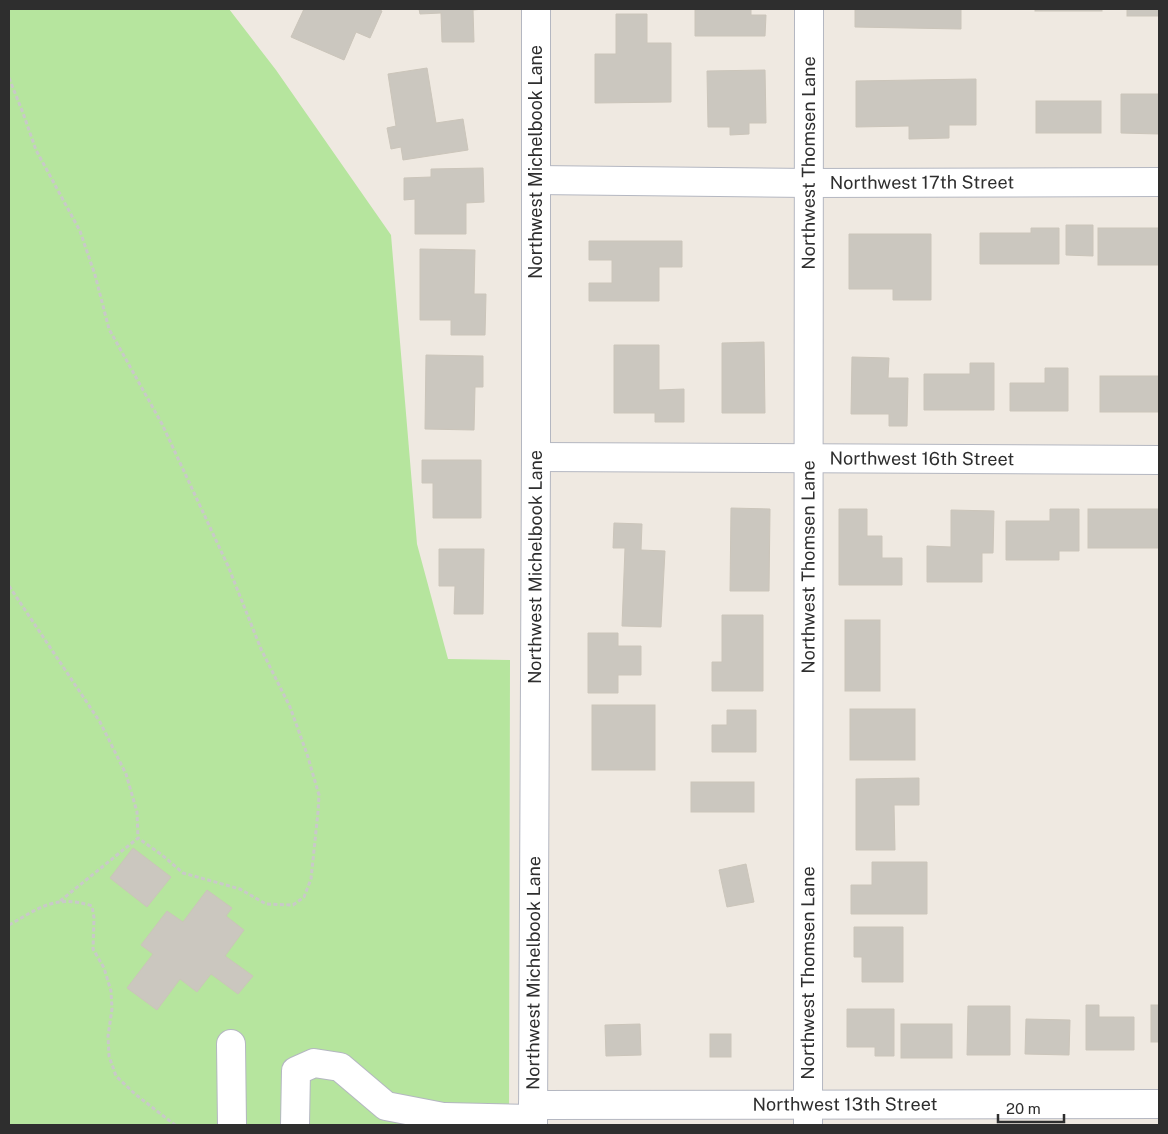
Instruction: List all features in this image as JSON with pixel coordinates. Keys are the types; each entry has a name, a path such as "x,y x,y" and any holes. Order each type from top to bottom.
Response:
{"street":[{"name":"Northwest Michelbook Lane","path":"533,1116 536,9"},
{"name":"Northwest Thomsen Lane","path":"808,1115 809,9"},
{"name":"Northwest 17th Street","path":"536,180 808,183 1159,182"},
{"name":"Northwest 16th Street","path":"536,457 1159,460"},
{"path":"231,1044 232,1125"},
{"name":"Northwest 13th Street","path":"295,1125 296,1071 314,1063 340,1067 386,1106 443,1120 533,1116 808,1115 1159,1104"}],"path":[{"path":"9,78 24,113 36,150 80,230 96,275 109,329 162,424 228,566 261,648 290,707 319,795 311,878 304,897 293,905 266,904 240,889 183,873 138,838"},
{"path":"9,586 100,722 126,774 137,812 138,838"},
{"path":"9,925 39,908 60,901 138,838"},
{"path":"60,901 80,902 92,906 94,918 93,949 104,968 111,991 112,1009 108,1036 109,1056 116,1076 135,1094 175,1125"}],"green space":[{"path":"9,9 229,9 276,70 391,235 417,544 448,659 510,660 509,1125 9,1125"}],"building":[{"path":"304,9 377,9 382,11 370,38 356,32 344,60 291,37"},
{"path":"419,9 484,9 473,10 474,42 442,42 441,13 420,14"},
{"path":"695,9 751,9 751,15 766,15 765,36 695,36"},
{"path":"855,9 961,9 961,29 855,27"},
{"path":"1035,9 1102,9 1102,11 1035,11"},
{"path":"1127,9 1159,9 1159,16 1127,16"},
{"path":"616,14 647,14 647,43 671,43 671,102 595,103 595,54 616,54"},
{"path":"427,68 436,123 463,119 468,150 403,160 401,147 391,149 387,128 396,126 388,74"},
{"path":"765,70 766,123 749,123 749,134 730,135 730,127 708,127 707,71"},
{"path":"976,79 976,125 949,125 949,138 909,139 909,126 856,127 856,81"},
{"path":"1121,94 1159,94 1159,134 1121,133"},
{"path":"1036,101 1101,101 1101,133 1036,133"},
{"path":"483,168 484,202 466,203 466,234 415,234 415,199 404,200 404,178 431,177 431,169"},
{"path":"1066,225 1093,225 1093,256 1066,255"},
{"path":"1031,228 1059,228 1059,264 980,264 980,233 1031,233"},
{"path":"1098,228 1159,228 1159,265 1098,265"},
{"path":"849,234 931,234 931,300 893,300 893,289 849,289"},
{"path":"589,241 682,241 682,267 659,267 659,301 589,301 589,283 612,283 612,260 589,260"},
{"path":"420,249 475,250 474,294 486,294 485,335 451,335 451,320 420,320"},
{"path":"764,342 765,413 722,413 722,343"},
{"path":"614,345 659,345 659,390 684,389 684,422 655,422 655,413 614,413"},
{"path":"426,355 483,356 483,387 475,387 474,430 425,429"},
{"path":"852,357 889,358 888,378 908,378 907,426 889,426 889,414 851,414"},
{"path":"970,363 994,363 994,410 924,410 924,374 970,374"},
{"path":"1045,368 1068,368 1068,411 1010,411 1010,383 1045,383"},
{"path":"1100,376 1158,376 1158,412 1100,412"},
{"path":"422,460 481,460 481,518 433,518 433,483 422,483"},
{"path":"731,508 770,509 769,591 730,591"},
{"path":"839,509 867,509 867,536 882,536 882,558 902,558 902,585 839,585"},
{"path":"1050,509 1079,509 1079,551 1059,551 1059,560 1006,560 1006,521 1050,521"},
{"path":"1088,509 1159,509 1159,548 1088,548"},
{"path":"951,510 994,511 993,553 982,553 982,582 927,582 927,546 951,547"},
{"path":"614,523 642,524 641,550 665,551 661,627 622,626 625,548 613,548"},
{"path":"439,549 484,549 483,614 454,614 455,586 439,586"},
{"path":"722,615 763,615 763,691 712,691 712,662 722,662"},
{"path":"845,620 880,620 880,691 845,691"},
{"path":"588,633 618,633 618,646 641,646 641,675 618,675 618,693 588,693"},
{"path":"592,705 655,705 655,770 592,770"},
{"path":"850,709 915,709 915,760 850,760"},
{"path":"727,710 756,710 756,752 712,752 712,725 727,725"},
{"path":"919,778 919,805 894,805 895,850 856,850 856,779"},
{"path":"691,782 754,782 754,812 691,812"},
{"path":"133,848 171,877 147,907 110,878"},
{"path":"872,862 927,862 927,914 851,914 851,885 872,885"},
{"path":"746,864 754,902 727,907 719,870"},
{"path":"207,890 232,908 226,916 244,930 225,956 253,976 238,994 211,974 197,992 180,979 157,1010 127,988 153,954 141,945 167,911 183,922"},
{"path":"854,927 903,927 903,982 862,982 862,957 854,957"},
{"path":"1086,1005 1099,1005 1099,1017 1134,1017 1134,1050 1086,1050"},
{"path":"1151,1005 1159,1005 1159,1042 1151,1042"},
{"path":"968,1006 1010,1006 1010,1055 967,1055"},
{"path":"847,1009 894,1009 894,1056 875,1056 875,1047 847,1047"},
{"path":"1026,1019 1070,1020 1069,1055 1025,1054"},
{"path":"640,1024 641,1055 606,1056 605,1025"},
{"path":"901,1024 952,1024 952,1058 901,1058"},
{"path":"710,1034 731,1034 731,1057 710,1057"}]}
